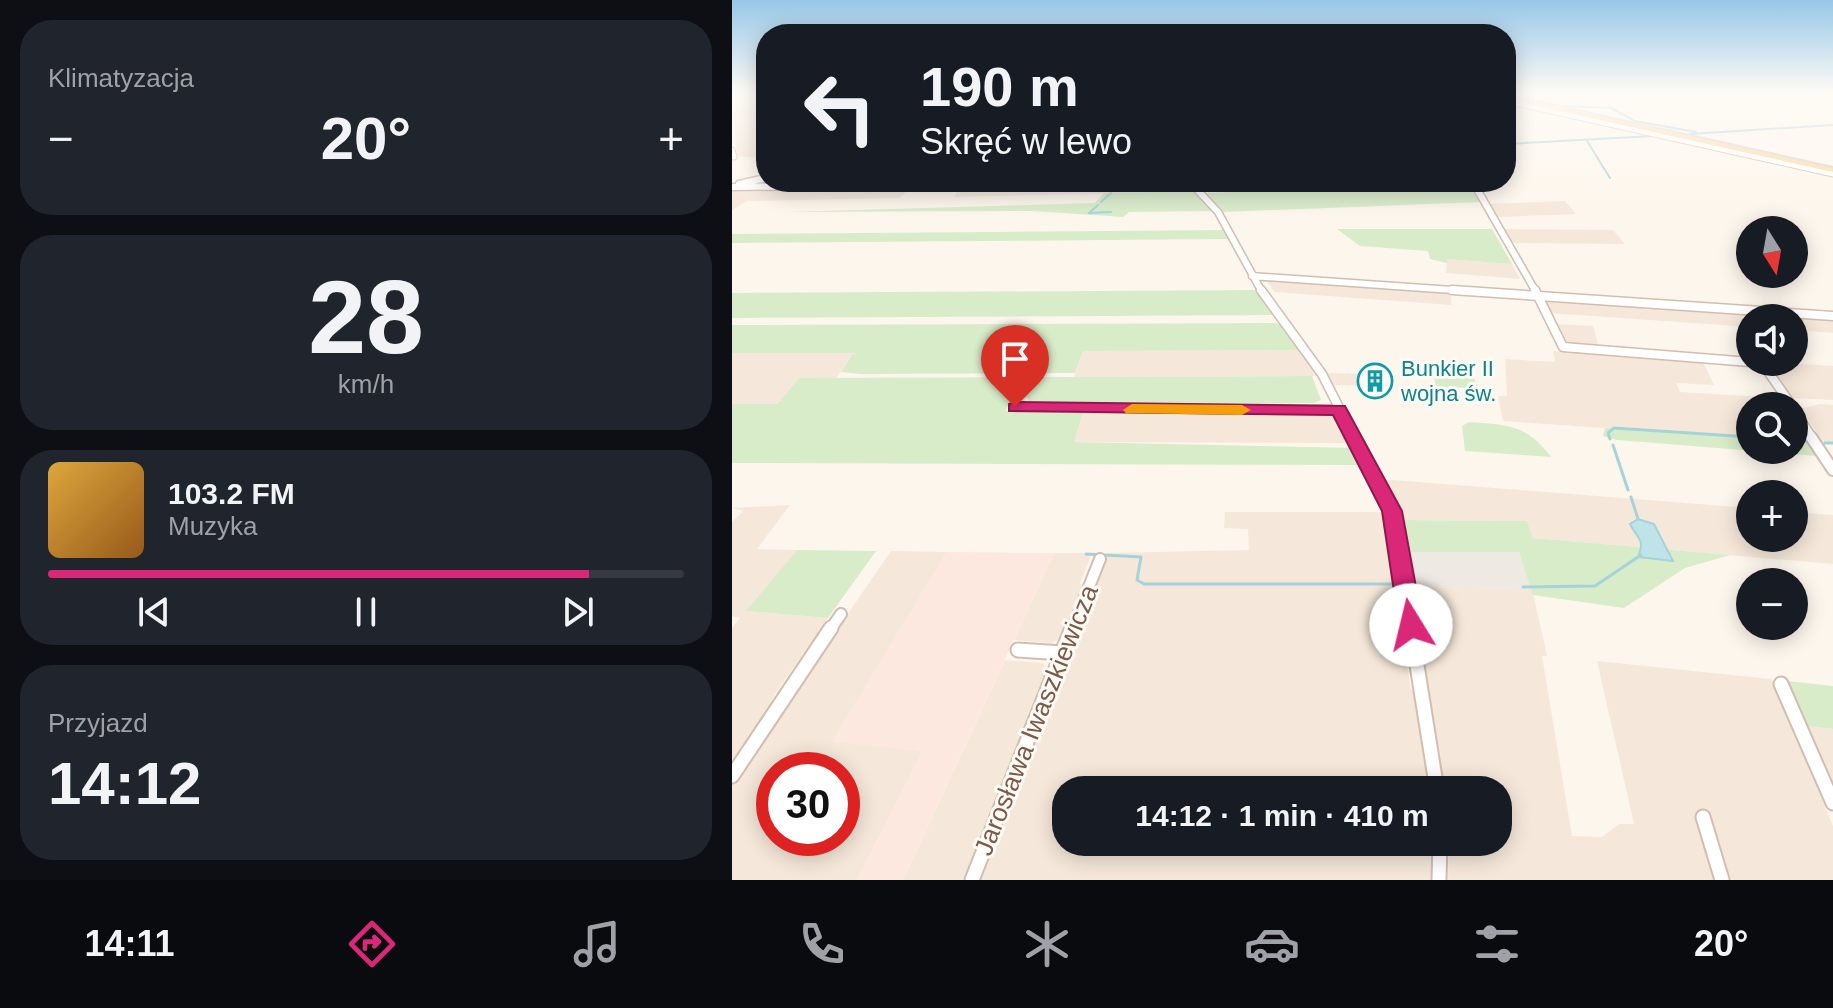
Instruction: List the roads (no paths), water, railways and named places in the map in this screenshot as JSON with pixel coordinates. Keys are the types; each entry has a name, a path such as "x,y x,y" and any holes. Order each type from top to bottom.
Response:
{"main road":[{"path":"1659,133 1833,172"}],"street":[{"path":"732,150 734,157"},
{"path":"732,186 756,180"},
{"path":"732,186 756,186"},
{"path":"1199,192 1218,212 1252,276 1322,374 1392,511 1435,776"},
{"path":"1479,192 1538,295 1563,347 1736,361"},
{"path":"1252,276 1833,316"},
{"path":"1015,407 1339,410"},
{"path":"1808,431 1833,470"},
{"name":"Jarosława Iwaszkiewicza","path":"972,880 1100,559"},
{"path":"732,776 841,614"},
{"path":"1018,650 1063,653"},
{"path":"1781,684 1833,803"},
{"path":"1703,817 1722,880"},
{"path":"1439,880 1440,856"}],"water":[{"path":"1638,519 1654,524 1673,561 1638,557 1641,542 1630,524"}],"waterway":[{"path":"1690,134 1705,133"},
{"path":"1516,143 1653,136"},
{"path":"1587,141 1610,178"},
{"path":"1101,202 1111,193"},
{"path":"1098,205 1089,213 1111,212"},
{"path":"1610,439 1608,433 1614,428 1736,436"},
{"path":"1825,443 1833,443"},
{"path":"1613,445 1628,490"},
{"path":"1631,497 1638,519"},
{"path":"1086,554 1141,557 1137,580 1144,584 1400,584"},
{"path":"1523,587 1595,586 1641,555"}],"place":[{"name":"Bunkier II wojna św.","path":"1375,381"}]}
